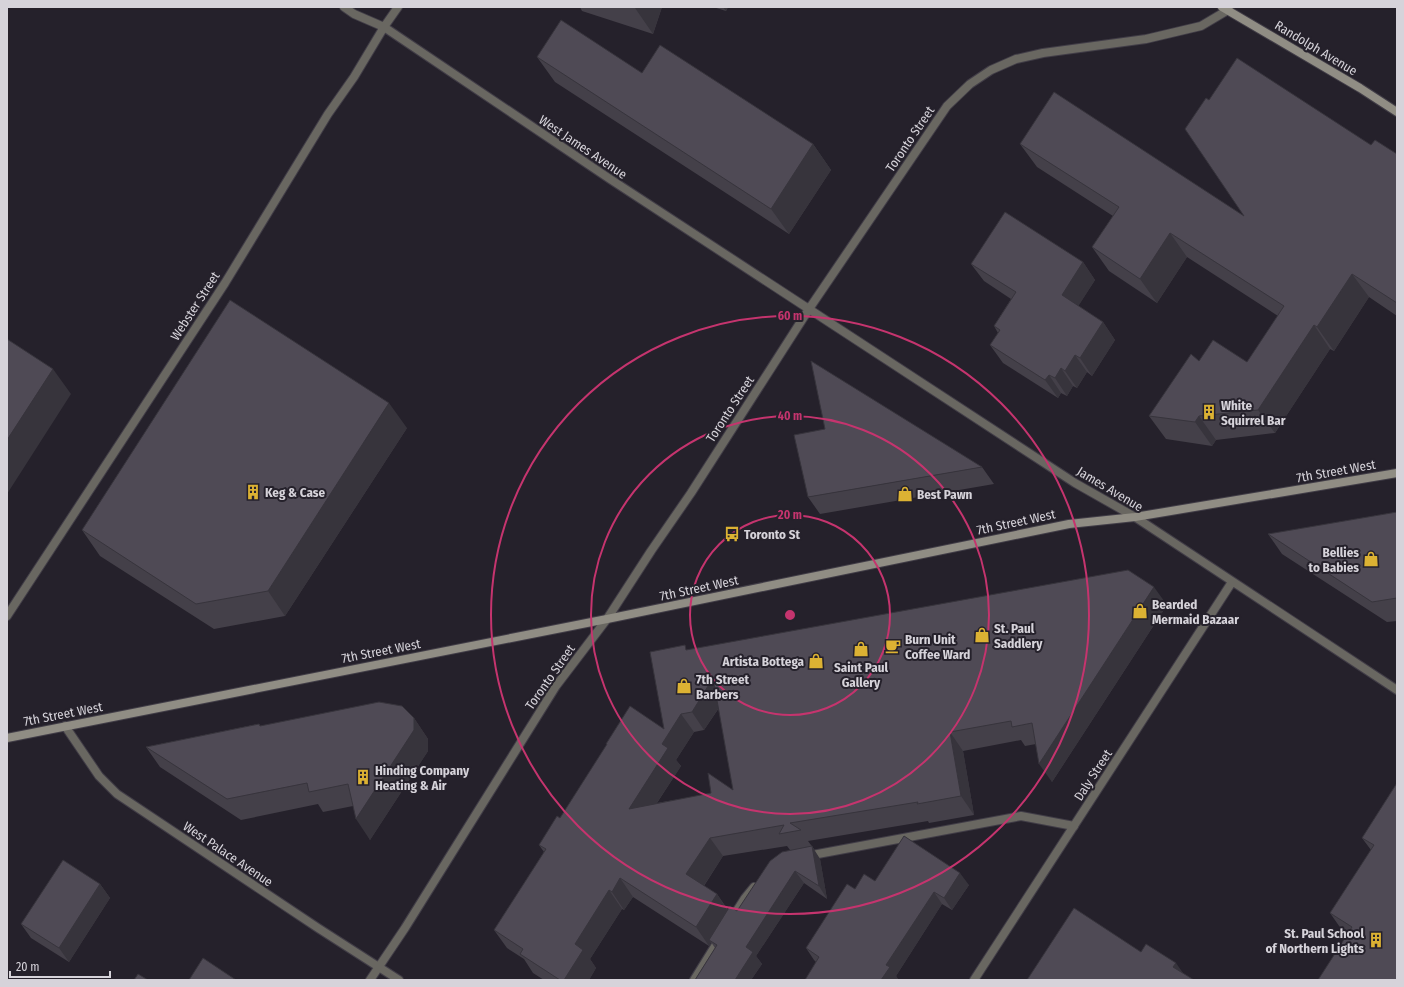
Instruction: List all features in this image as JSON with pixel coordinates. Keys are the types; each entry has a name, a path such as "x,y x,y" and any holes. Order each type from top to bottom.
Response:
{"main road":[{"name":"Randolph Avenue","path":"1226,8 1360,88 1397,112"},
{"name":"7th Street West","path":"7,738 607,619 1069,524 1135,517 1397,473"}],"street":[{"name":"West James Avenue","path":"344,7 354,14 384,27 610,179 809,309"},
{"name":"Webster Street","path":"7,616 225,283 328,114 354,77 384,27 398,7"},
{"name":"Toronto Street","path":"370,980 556,686 607,619 691,493 809,309 948,106 970,84 991,70 1016,59 1043,53 1146,39 1202,26 1226,8"},
{"name":"James Avenue","path":"809,309 1072,480 1135,517 1397,690"},
{"name":"Daly Street","path":"974,980 1232,582"},
{"name":"West Palace Avenue","path":"65,726 99,776 116,794 399,980"},
{"path":"796,858 1020,816 1074,826"},
{"path":"694,980 745,898 760,881"}],"building":[{"path":"561,20 642,73 660,45 813,144 771,209 537,57"},
{"path":"1237,58 1371,145 1375,140 1397,154 1397,303 1352,274 1317,327 1314,325 1258,410 1199,416 1195,422 1149,416 1191,354 1199,361 1213,340 1247,362 1284,306 1170,233 1140,279 1092,247 1119,207 1020,144 1054,92 1244,216 1185,129 1206,98 1209,100"},
{"path":"1005,212 1083,262 1062,295 1103,322 1080,358 1075,355 1065,371 1061,368 1055,378 1049,375 1045,380 990,345 1000,330 994,326 1016,292 971,264"},
{"name":"Keg & Case","path":"230,300 389,403 268,591 196,604 82,530"},
{"path":"7,339 53,369 7,440"},
{"path":"811,361 982,467 808,497 794,435 825,429"},
{"path":"1397,512 1397,598 1372,602 1268,534"},
{"path":"1128,570 1154,587 1039,764 1032,723 1012,727 1011,721 950,732 961,796 790,823 801,830 779,834 784,825 710,838 686,874 717,894 696,927 620,878 612,892 609,890 575,944 583,950 564,980 560,980 520,954 523,949 494,930 546,849 539,845 557,816 560,818 630,706 664,729 650,652 685,645 686,650","holes":["713,678 733,790 708,773 711,793 629,809 668,748 662,744 681,714 692,712"]},
{"path":"379,702 402,706 414,718 414,730 356,819 348,784 309,792 307,783 227,799 146,747 259,724 260,726"},
{"path":"1397,783 1397,980 1318,980 1352,927 1330,913 1374,845 1362,838"},
{"path":"904,836 960,873 944,898 934,892 886,965 890,967 881,980 805,980 819,957 806,948 847,884 855,889 864,874 875,881"},
{"path":"812,846 819,886 795,871 746,947 753,952 735,980 695,980 717,945 709,940 730,906 737,911 770,861 782,852"},
{"path":"63,860 100,884 59,948 21,924"},
{"path":"1074,908 1141,952 1146,944 1176,963 1173,967 1194,980 1027,980"},
{"path":"203,958 236,980 189,980"},
{"path":"138,974 148,980 134,980"}],"place":[{"name":"White Squirrel Bar","path":"1209,412"},
{"name":"Keg & Case","path":"253,492"},
{"name":"Best Pawn","path":"905,494"},
{"name":"Toronto St","path":"732,534"},
{"name":"Bellies to Babies","path":"1371,559"},
{"name":"Bearded Mermaid Bazaar","path":"1140,611"},
{"name":"St. Paul Saddlery","path":"982,635"},
{"name":"Burn Unit Coffee Ward","path":"893,646"},
{"name":"Saint Paul Gallery","path":"861,649"},
{"name":"Artista Bottega","path":"816,661"},
{"name":"7th Street Barbers","path":"684,686"},
{"name":"Hinding Company Heating & Air","path":"363,777"},
{"name":"St. Paul School of Northern Lights","path":"1376,940"}]}
